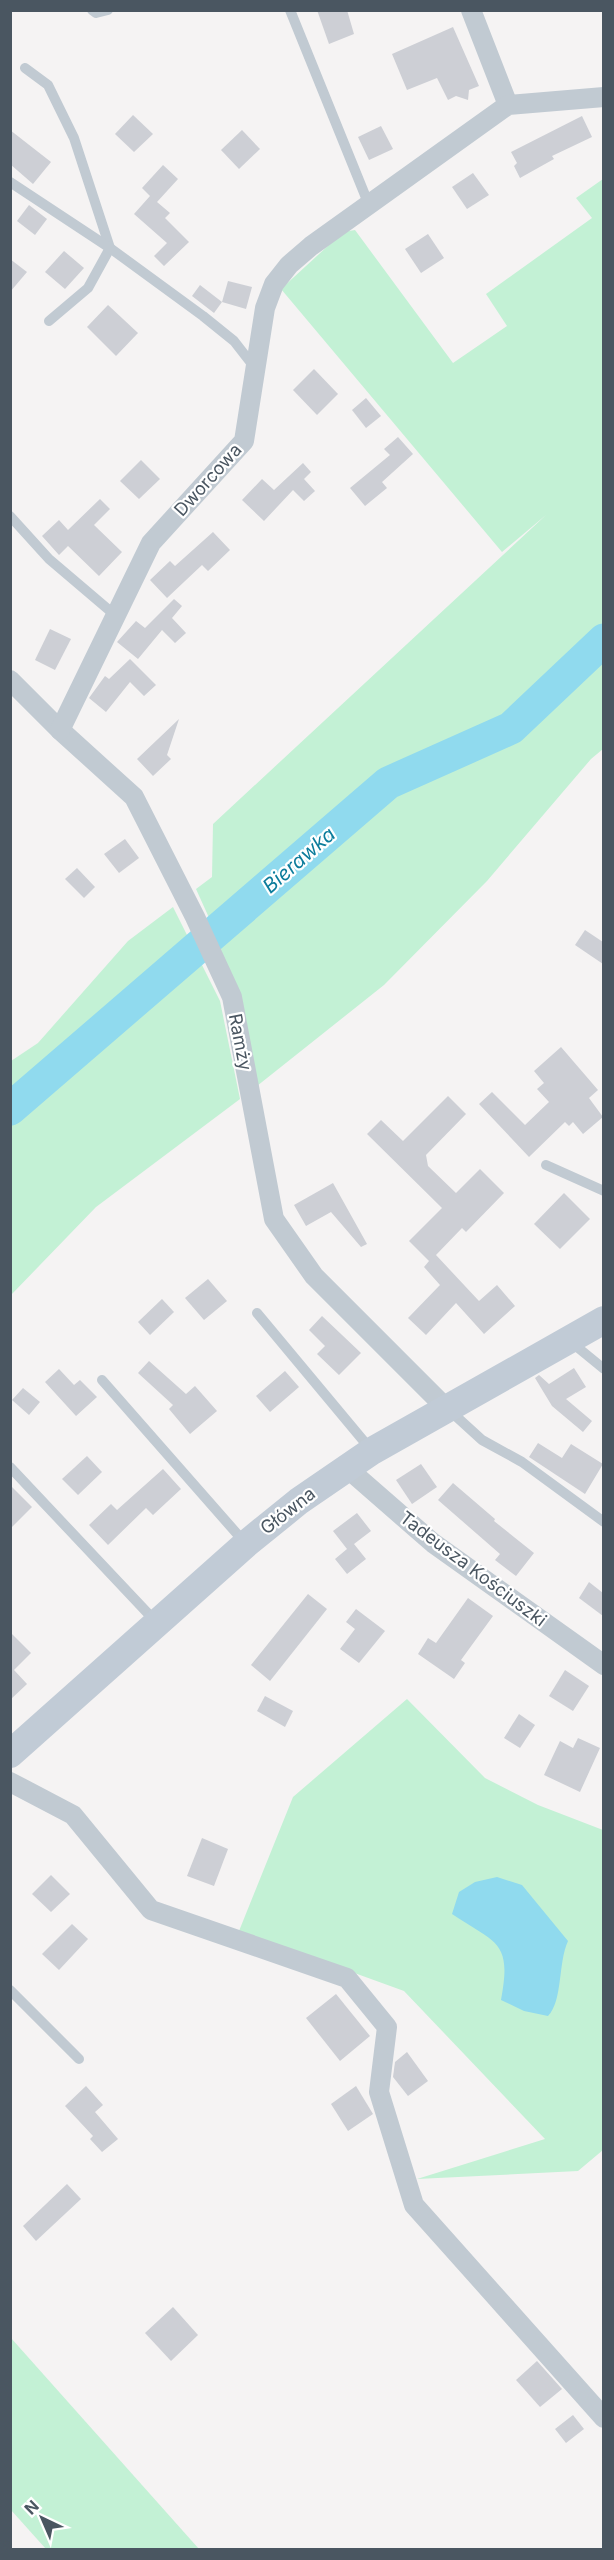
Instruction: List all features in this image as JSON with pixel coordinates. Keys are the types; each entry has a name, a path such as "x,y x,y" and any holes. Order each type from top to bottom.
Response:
{"main road":[{"name":"Główna","path":"10,1754 246,1544 299,1501 372,1451 603,1320"}],"street":[{"path":"471,10 508,105 603,97"},
{"name":"Dworcowa","path":"60,730 151,543 244,441 257,371 265,308 274,284 289,265 311,246 508,105"},
{"name":"Ramży","path":"10,680 60,730 134,797 195,917 232,997 274,1219 314,1276 447,1409"},
{"name":"Tadeusza Kościuszki","path":"347,1468 433,1543 603,1665"},
{"path":"10,1782 73,1815 151,1910 347,1978 387,2027 379,2092 414,2205 603,2418"}],"lane":[{"path":"92,10 96,14 108,10"},
{"path":"290,10 366,207"},
{"path":"25,68 48,85 74,138 110,248 88,288 49,321"},
{"path":"10,182 110,248 234,341 257,371"},
{"path":"10,516 49,559 116,616"},
{"path":"546,1165 603,1191"},
{"path":"257,1313 372,1451"},
{"path":"568,1340 603,1369"},
{"path":"102,1380 246,1544"},
{"path":"447,1409 482,1440 522,1462 603,1522"},
{"path":"10,1467 157,1623"},
{"path":"10,1990 79,2059"}],"green space":[{"path":"603,179 603,628 508,720 387,776 215,931 196,889 212,877 213,824 546,515 502,552 281,289 343,232 355,230 453,363 507,326 486,294 592,218 576,198"},
{"path":"603,644 603,749 591,759 487,881 384,985 257,1086 236,988 215,936 389,786 481,746 520,725"},
{"path":"173,907 220,1001 240,1099 96,1207 11,1295 11,1061 38,1043 128,941"},
{"path":"407,1699 485,1778 538,1805 603,1830 603,2150 578,2171 417,2179 545,2139 404,1991 239,1931 293,1797"},
{"path":"11,2338 199,2549 46,2549 11,2510"}],"water":[{"path":"497,1877 522,1885 568,1941 556,2001 548,2016 524,2011 501,2000 504,1966 498,1946 452,1914 459,1892 475,1882"}],"building":[{"path":"317,10 347,10 354,34 329,44"},
{"path":"453,27 479,86 469,90 468,100 456,96 448,100 437,78 407,90 392,54"},
{"path":"133,115 153,134 134,152 115,134"},
{"path":"582,116 592,137 552,156 554,159 520,178 514,166 517,163 511,152"},
{"path":"381,126 393,149 369,160 358,137"},
{"path":"10,130 51,162 33,184 10,164"},
{"path":"242,130 260,149 239,169 221,150"},
{"path":"163,165 178,179 157,202 170,213 165,218 189,242 164,266 154,256 167,243 134,214 150,196 142,188"},
{"path":"473,173 489,195 467,209 452,187"},
{"path":"29,205 47,219 35,235 17,221"},
{"path":"428,234 444,258 421,273 405,249"},
{"path":"64,251 84,268 65,289 45,272"},
{"path":"10,259 27,272 10,292"},
{"path":"228,281 252,287 246,309 222,302"},
{"path":"200,285 222,302 214,313 192,296"},
{"path":"108,305 138,333 116,356 87,327"},
{"path":"314,369 338,394 317,415 293,390"},
{"path":"366,398 381,416 366,428 352,410"},
{"path":"398,437 413,454 382,482 387,488 365,506 350,488 390,455 384,449"},
{"path":"141,460 160,479 139,499 120,481"},
{"path":"303,463 311,472 304,479 315,491 304,501 293,490 264,521 242,500 262,479 274,490"},
{"path":"100,499 110,509 94,525 122,552 99,576 68,546 59,555 42,536 59,520 68,530"},
{"path":"213,532 230,550 208,571 202,565 167,598 150,580 170,561 175,566"},
{"path":"174,599 182,606 172,618 186,633 175,643 162,630 138,659 117,642 136,621 145,628"},
{"path":"50,629 71,639 55,670 35,660"},
{"path":"130,659 156,685 144,696 130,682 106,712 89,698 105,676 109,679"},
{"path":"179,719 167,755 171,759 153,776 137,759"},
{"path":"125,839 139,858 119,873 104,854"},
{"path":"77,868 95,887 84,898 65,879"},
{"path":"585,930 603,942 603,964 575,945"},
{"path":"561,1047 598,1090 589,1098 603,1117 583,1134 573,1122 569,1126 565,1122 529,1157 479,1104 492,1092 525,1125 549,1102 537,1089 544,1083 534,1071"},
{"path":"448,1096 466,1114 426,1155 428,1166 456,1193 480,1169 504,1193 466,1232 462,1228 436,1255 479,1301 497,1285 515,1306 484,1334 456,1303 426,1335 408,1318 440,1285 424,1267 429,1261 409,1241 442,1208 367,1134 381,1120 403,1141"},
{"path":"333,1183 367,1244 361,1247 331,1212 306,1226 294,1205"},
{"path":"564,1193 590,1219 560,1249 534,1224"},
{"path":"208,1279 227,1301 204,1320 185,1298"},
{"path":"162,1299 174,1312 150,1335 138,1322"},
{"path":"322,1316 361,1353 339,1375 317,1354 325,1346 309,1330"},
{"path":"149,1361 186,1394 195,1386 217,1411 190,1434 169,1409 173,1405 138,1373"},
{"path":"574,1368 586,1387 566,1399 592,1421 583,1432 552,1406 535,1378 539,1375 549,1384"},
{"path":"59,1369 74,1385 80,1380 97,1397 76,1416 45,1382"},
{"path":"285,1371 299,1387 270,1412 256,1396"},
{"path":"23,1388 40,1402 29,1415 12,1400"},
{"path":"538,1443 562,1458 571,1444 603,1464 585,1494 529,1457"},
{"path":"87,1456 102,1472 78,1495 62,1479"},
{"path":"421,1464 437,1487 412,1504 396,1480"},
{"path":"163,1469 181,1489 153,1515 146,1508 108,1545 89,1525 111,1504 117,1510"},
{"path":"453,1483 495,1519 494,1521 534,1553 516,1576 495,1560 500,1554 438,1500"},
{"path":"10,1485 32,1507 10,1529"},
{"path":"357,1513 371,1531 354,1544 366,1559 347,1574 335,1559 347,1549 333,1531"},
{"path":"589,1582 603,1593 603,1616 579,1598"},
{"path":"308,1594 327,1609 270,1681 251,1665"},
{"path":"468,1598 493,1616 461,1660 465,1663 454,1679 418,1654 428,1638 436,1643"},
{"path":"356,1609 385,1631 359,1663 340,1649 355,1629 346,1622"},
{"path":"10,1632 31,1653 14,1670 27,1684 10,1700"},
{"path":"565,1670 589,1686 573,1711 549,1696"},
{"path":"265,1696 293,1711 285,1727 257,1711"},
{"path":"519,1714 535,1725 520,1748 504,1738"},
{"path":"578,1738 600,1748 580,1792 544,1775 560,1741 573,1748"},
{"path":"202,1838 228,1849 214,1886 187,1876"},
{"path":"51,1875 70,1894 51,1912 32,1894"},
{"path":"72,1924 88,1939 59,1970 42,1954"},
{"path":"336,1994 370,2036 340,2061 306,2018"},
{"path":"407,2052 428,2081 408,2096 393,2077 395,2062"},
{"path":"86,2086 103,2105 95,2112 118,2139 102,2152 90,2139 93,2136 65,2106"},
{"path":"356,2086 373,2114 348,2131 331,2104"},
{"path":"67,2184 81,2199 36,2241 23,2226"},
{"path":"173,2307 198,2335 171,2361 145,2333"},
{"path":"537,2361 562,2389 540,2407 516,2380"},
{"path":"573,2415 584,2429 566,2443 555,2429"}],"waterway":[{"name":"Bierawka","path":"10,1109 388,783 511,728 604,640"}]}
